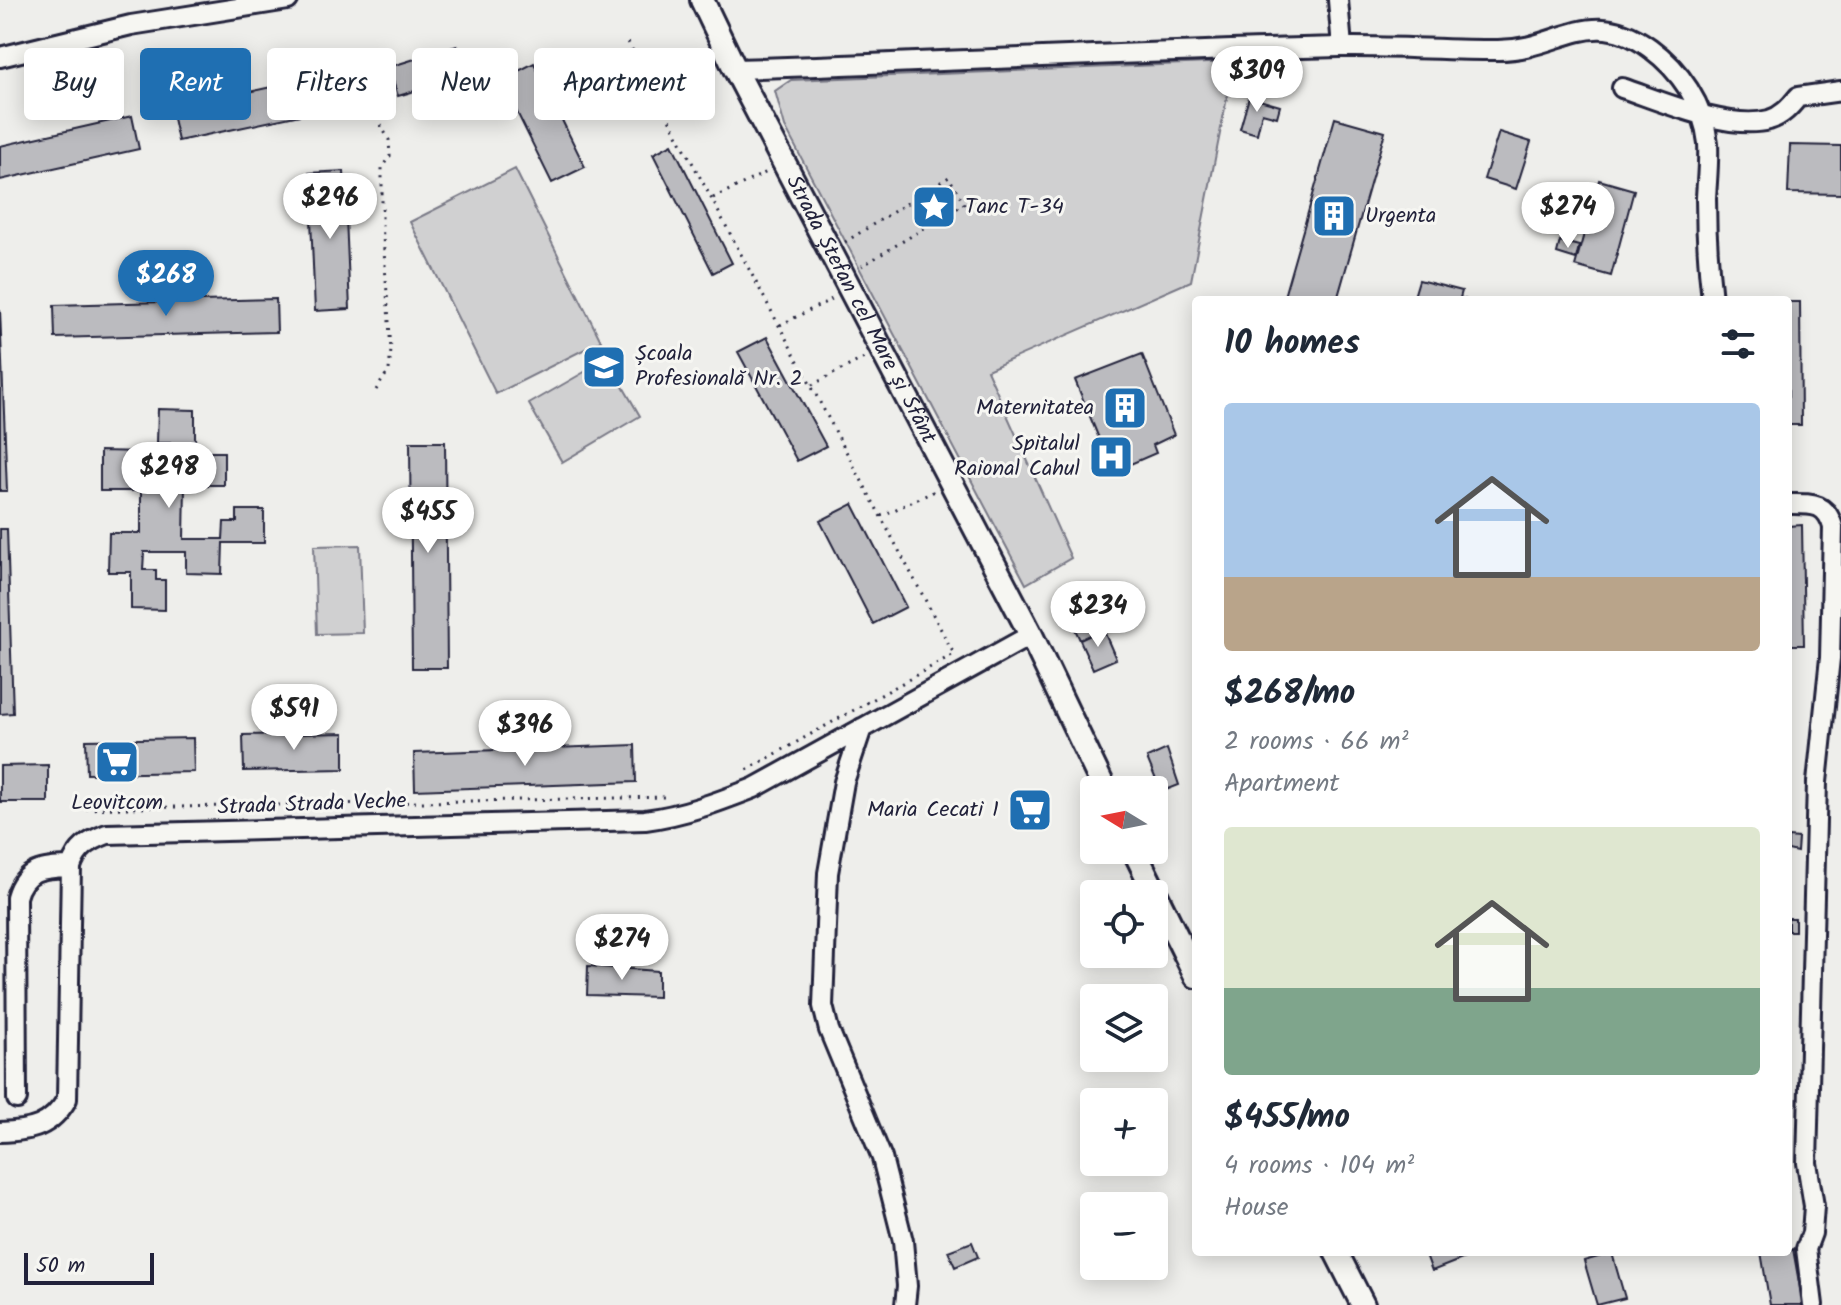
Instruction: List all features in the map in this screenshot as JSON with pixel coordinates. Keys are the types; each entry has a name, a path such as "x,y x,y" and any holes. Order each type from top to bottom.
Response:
{"main road":[{"name":"Strada Ștefan cel Mare și Sfânt","path":"702,0 735,69 1031,635 1098,776"},
{"path":"1141,864 1192,968"},
{"path":"1338,1256 1363,1305"}],"street":[{"path":"0,57 131,25 288,0"},
{"path":"1338,0 1342,47"},
{"path":"735,69 1342,47 1517,50 1574,31 1601,27 1626,32 1652,50 1685,82 1700,114 1708,141 1707,211 1712,296"},
{"path":"1622,88 1729,121 1768,121 1785,113 1798,97 1841,91"},
{"path":"1792,504 1819,506 1829,514 1833,527 1830,658 1817,782 1807,1163 1814,1206 1812,1233 1806,1249 1813,1305"},
{"name":"Strada Strada Veche","path":"71,867 75,855 89,841 107,834 669,817 754,788 1031,635"},
{"path":"862,728 844,782 828,873 823,1006 829,1030 882,1158 903,1241 907,1286 905,1305"},
{"path":"0,1132 40,1127 58,1115 67,1099 71,867 45,867 20,883 8,897 17,1099"}],"path":[{"path":"628,42 954,654 742,772"},
{"path":"376,390 389,370 391,350 382,223 382,167 390,156 389,140 378,120"},
{"path":"711,199 785,164"},
{"path":"779,326 964,204 949,177 831,251"},
{"path":"911,201 924,228"},
{"path":"810,385 883,348"},
{"path":"881,516 953,483"},
{"path":"78,809 667,797"}],"shaded area":[{"path":"1234,62 1191,281 987,370 1071,558 1026,584 785,127 775,91 791,80"},
{"path":"515,169 601,341 496,394 410,222"},
{"path":"607,359 640,416 562,462 529,404"},
{"path":"360,545 363,633 317,634 314,546"}],"building":[{"path":"412,60 412,92 398,96 396,65"},
{"path":"534,63 534,120 562,120 585,167 552,183 518,114 518,71"},
{"path":"267,88 267,120 276,120 178,141 173,120 251,120 251,91"},
{"path":"1249,97 1280,106 1277,117 1262,113 1257,134 1240,129"},
{"path":"132,116 139,149 0,180 0,146"},
{"name":"Urgenta","path":"1335,118 1385,132 1338,296 1284,296"},
{"path":"1499,132 1531,142 1516,189 1484,179"},
{"path":"672,144 732,263 713,273 653,154"},
{"path":"1790,145 1841,146 1841,194 1788,193"},
{"path":"344,171 350,309 315,311 309,173"},
{"path":"1599,180 1634,190 1611,276 1575,266"},
{"path":"1560,241 1579,246 1576,259 1557,253"},
{"path":"1419,280 1462,291 1461,296 1414,296"},
{"path":"276,299 277,332 55,338 54,305"},
{"path":"1792,302 1800,302 1801,425 1792,425"},
{"path":"0,309 7,491 0,491"},
{"path":"767,337 826,446 797,461 738,352"},
{"name":"Maternitatea","path":"1142,354 1174,435 1153,445 1156,453 1126,466 1123,458 1109,463 1075,380"},
{"path":"158,409 195,410 195,452 224,452 224,485 185,485 184,539 223,539 224,522 237,522 237,510 264,510 264,543 223,543 222,574 186,573 186,552 144,552 143,570 156,570 156,580 165,580 165,610 131,609 131,572 108,572 109,533 141,533 141,491 100,491 100,451 144,452 143,468 187,468 187,457 170,457 170,443 157,443"},
{"path":"410,442 445,442 447,668 412,668"},
{"path":"853,504 906,607 873,624 820,521"},
{"path":"1802,525 1804,645 1792,645 1792,526"},
{"path":"0,529 7,529 13,713 0,714"},
{"path":"1084,588 1103,629 1080,640 1061,599"},
{"path":"1103,629 1116,659 1093,669 1080,640"},
{"path":"344,733 344,769 244,771 243,735"},
{"path":"193,738 194,772 87,774 86,740"},
{"path":"635,745 636,782 415,790 414,753"},
{"path":"1167,749 1179,785 1168,789 1168,776 1154,776 1147,758"},
{"path":"48,765 48,802 0,802 0,766"},
{"path":"1792,837 1798,838 1797,852 1792,851"},
{"path":"588,966 658,971 658,997 587,995"},
{"path":"972,1242 978,1257 955,1267 948,1251"},
{"path":"1792,1250 1803,1305 1770,1305 1762,1256 1792,1256"},
{"path":"1426,1256 1470,1256 1432,1271"},
{"path":"1613,1256 1625,1298 1597,1305 1584,1261"}],"place":[{"name":"Tanc T-34","path":"934,207"},
{"name":"Urgenta","path":"1334,216"},
{"name":"Școala Profesională Nr. 2","path":"604,367"},
{"name":"Maternitatea","path":"1125,408"},
{"name":"Spitalul Raional Cahul","path":"1111,457"},
{"name":"Leovitcom","path":"117,762"},
{"name":"Maria Cecati 1","path":"1030,810"}]}
